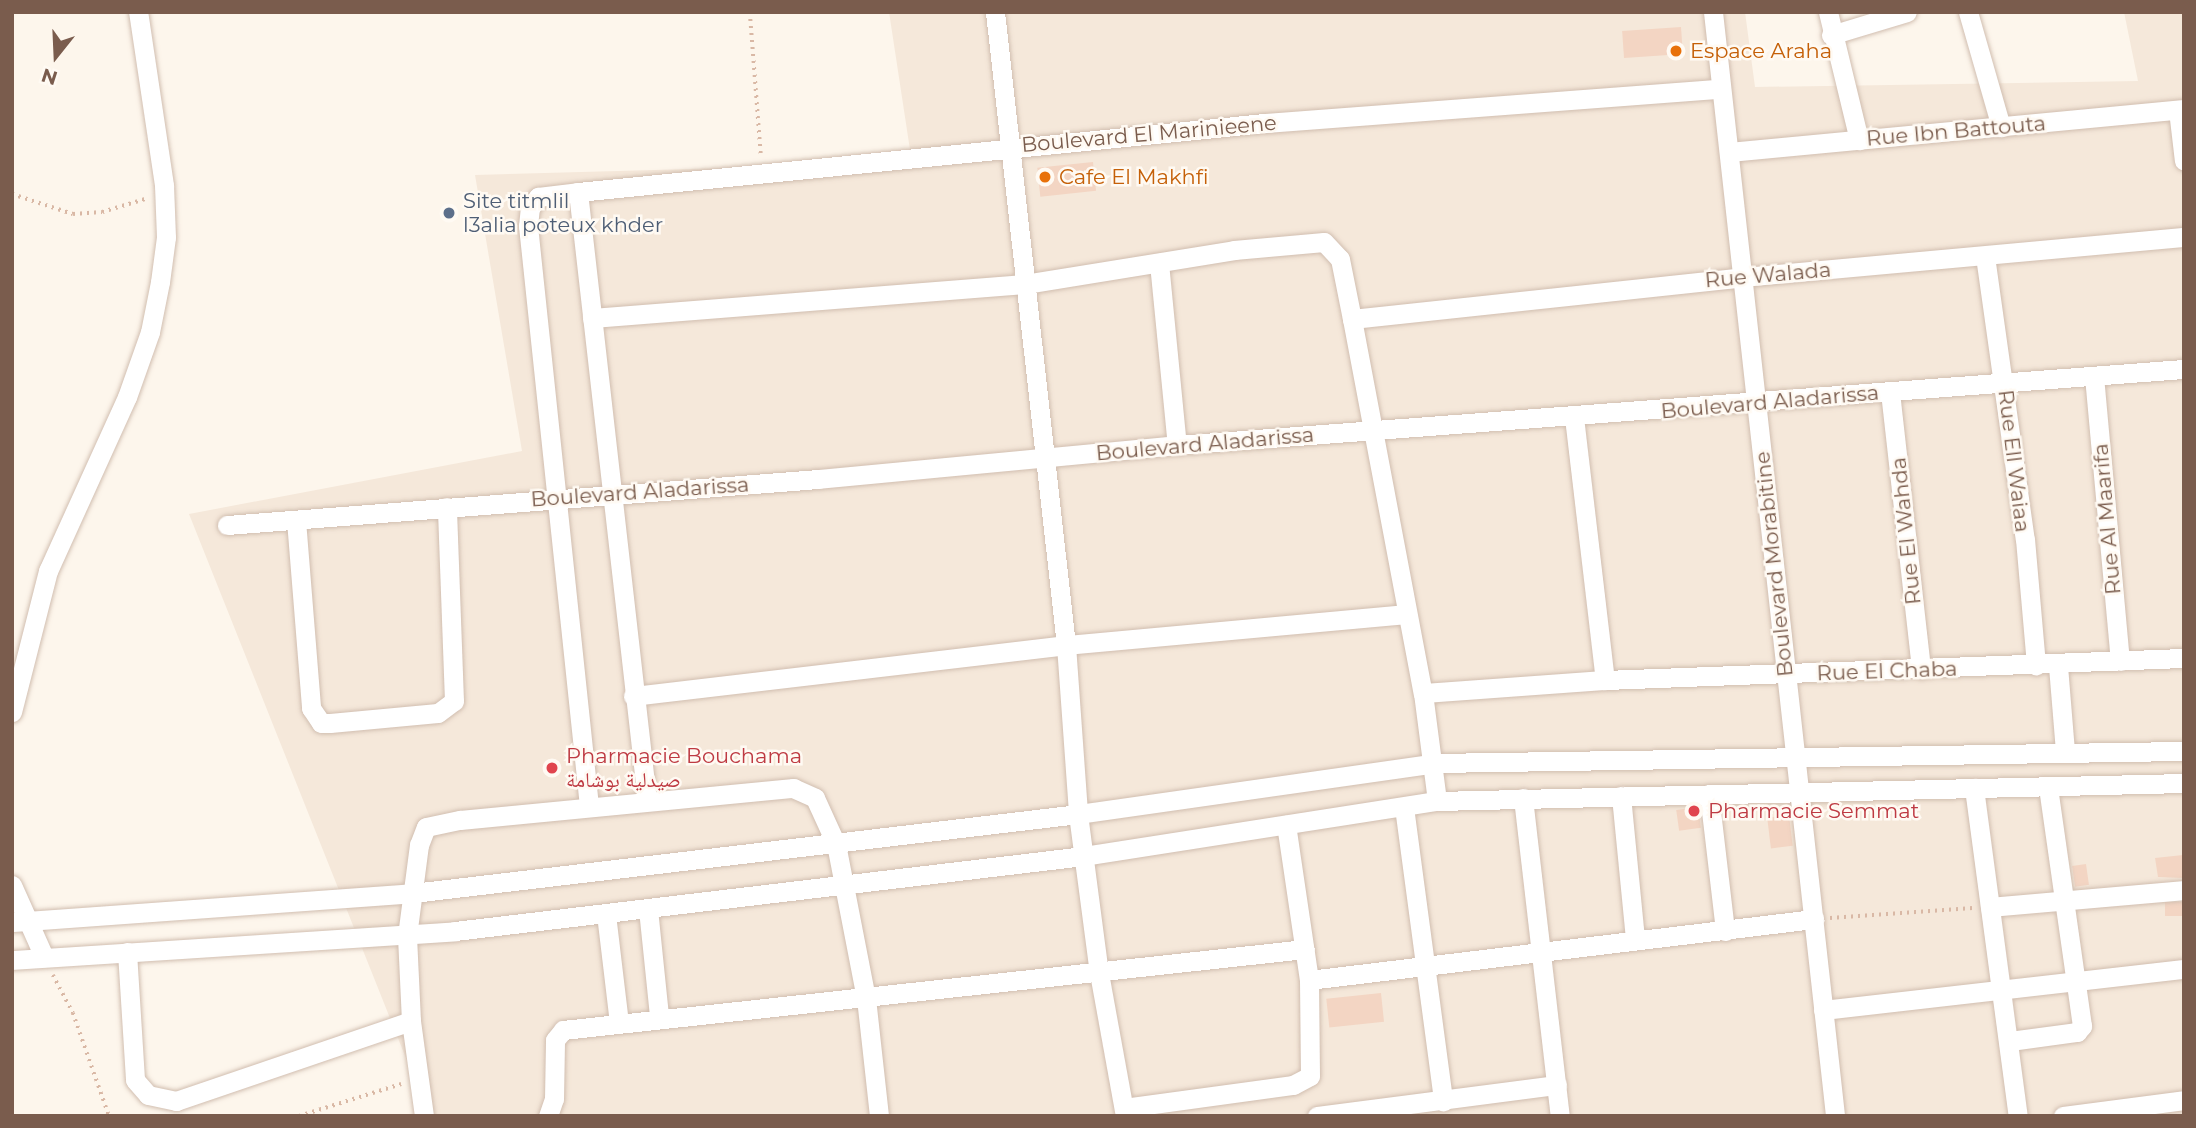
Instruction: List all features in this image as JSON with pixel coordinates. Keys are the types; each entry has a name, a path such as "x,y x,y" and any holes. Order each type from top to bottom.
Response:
{"street":[{"path":"12,712 56,551 127,397 150,332 164,256 164,193 138,12"},
{"path":"995,12 1007,147 1026,284 1042,458 1066,645 1078,814 1099,974 1124,1112 1302,1082 1313,1069 1309,980 1286,825"},
{"name":"Boulevard Morabitine","path":"1713,12 1835,1116"},
{"path":"1828,12 1831,35 1859,140"},
{"path":"1831,35 1907,12"},
{"path":"1968,12 2001,127"},
{"name":"Boulevard El Marinieene","path":"557,498 528,214 538,197 1007,147 1720,89"},
{"path":"2181,110 2184,161"},
{"name":"Rue Ibn Battouta","path":"1729,152 2181,110"},
{"path":"578,192 616,493 634,696 647,800"},
{"name":"Rue Walada","path":"1352,319 1742,277 2184,237"},
{"path":"592,318 1026,284 1234,250 1324,242 1340,259 1370,430 1423,693 1437,800"},
{"name":"Rue Ell Waiaa","path":"1985,256 2004,382 2036,666"},
{"path":"1159,263 1177,445"},
{"name":"Boulevard Aladarissa","path":"226,524 1177,445 2184,369"},
{"name":"Rue Al Maarifa","path":"2094,376 2120,661"},
{"name":"Rue El Wahda","path":"1890,392 1921,669"},
{"path":"1574,417 1605,680"},
{"path":"557,498 589,806"},
{"path":"296,520 313,714 321,723 398,717 438,713 449,706 457,692 447,507"},
{"path":"634,696 1066,645 1406,614"},
{"name":"Rue El Chaba","path":"1423,693 1605,680 2058,666 2184,658"},
{"path":"2058,666 2065,752"},
{"path":"20,921 413,893 836,845 1078,814 1434,763 2184,751"},
{"path":"12,960 407,936 606,914 1084,856 1437,800 2184,783"},
{"path":"2010,1041 2080,1030 2048,787"},
{"path":"1974,788 2018,1116"},
{"path":"424,1116 411,1021 407,936 419,845 430,825 647,800 802,790 822,809 836,845 845,883 866,998 879,1116"},
{"path":"1709,794 1725,931"},
{"path":"1621,796 1634,939"},
{"path":"1523,798 1560,1116"},
{"path":"1404,807 1443,1101"},
{"path":"12,886 20,921 44,957"},
{"path":"1990,907 2184,890"},
{"path":"648,908 659,1016"},
{"path":"606,914 619,1023"},
{"path":"1309,980 1814,919"},
{"path":"548,1116 554,1099 559,1034 563,1030 659,1016 1099,974 1305,949"},
{"path":"127,953 135,1080 148,1095 176,1101 411,1021"},
{"path":"1823,1010 1999,987 2184,969"},
{"path":"1317,1116 1557,1086"},
{"path":"2063,1116 2184,1100"}],"path":[{"path":"750,12 762,174"},
{"path":"12,194 73,215 102,212 164,193"},
{"path":"1814,919 1990,907"},
{"path":"44,957 73,1013 109,1116"},
{"path":"299,1116 417,1079"}],"shaded area":[{"path":"889,12 1745,12 1755,87 2138,81 2124,12 2184,12 2184,1116 429,1116 189,514 522,451 475,175 912,163"}],"building":[{"path":"1681,27 1683,54 1624,58 1622,31"},
{"path":"1093,162 1096,191 1040,197 1037,168"},
{"path":"1698,807 1701,828 1679,831 1676,810"},
{"path":"1789,815 1793,846 1771,848 1767,818"},
{"path":"2183,855 2184,878 2158,877 2155,858"},
{"path":"2086,864 2089,885 2075,887 2072,866"},
{"path":"2165,902 2184,902 2184,916 2165,916"},
{"path":"1381,993 1384,1022 1329,1028 1326,999"}],"place":[{"name":"Espace Araha","path":"1676,51"},
{"name":"Cafe El Makhfi","path":"1045,177"},
{"name":"Site titmlil l3alia poteux khder","path":"449,213"},
{"name":"Pharmacie Bouchama صيدلية بوشامة","path":"552,768"},
{"name":"Pharmacie Semmat","path":"1694,811"}]}
